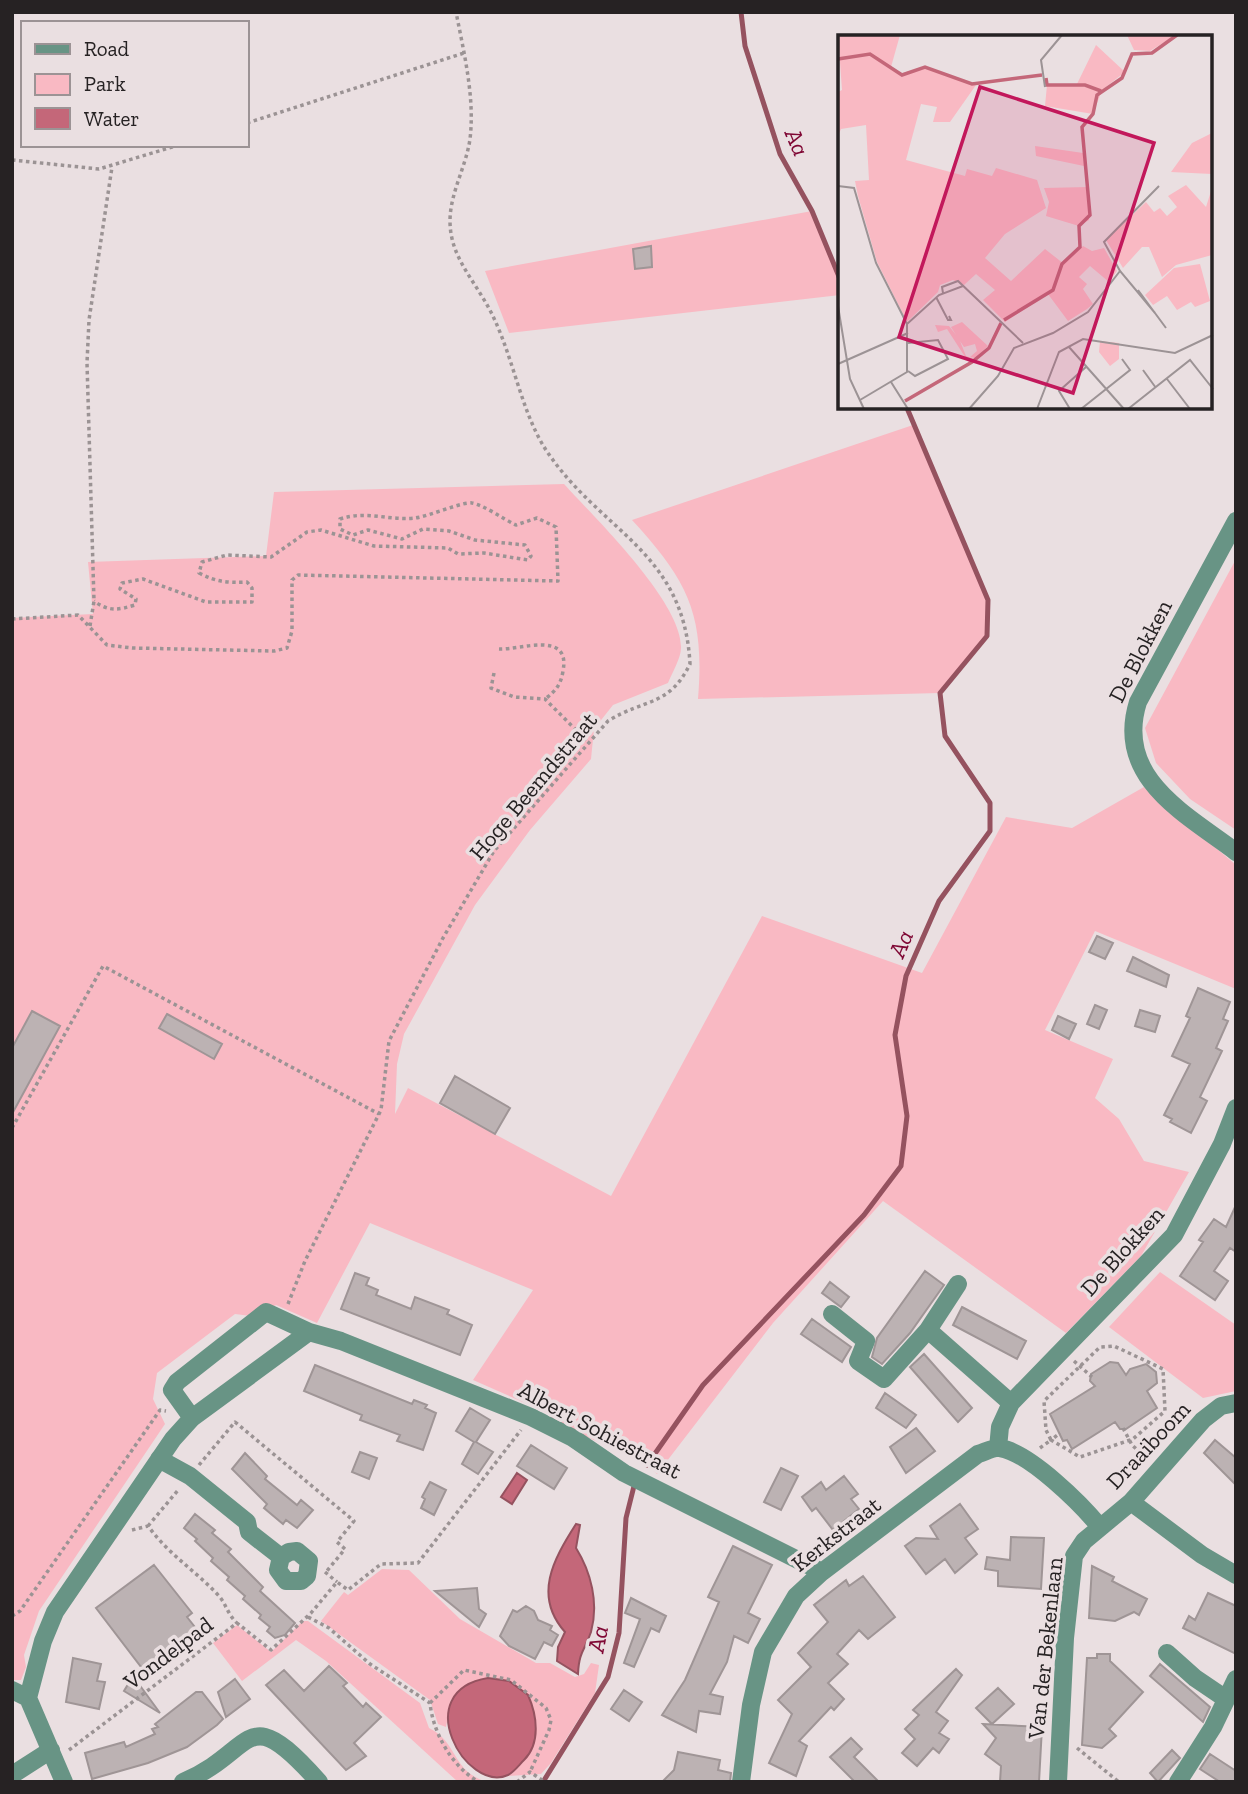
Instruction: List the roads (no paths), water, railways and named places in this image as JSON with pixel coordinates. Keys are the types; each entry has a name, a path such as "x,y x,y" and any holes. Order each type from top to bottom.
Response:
{"street":[{"name":"De Blokken","path":"1236,521 1138,702 1131,724 1134,747 1143,771 1163,796 1236,852"},
{"name":"De Blokken","path":"1011,1403 1174,1235 1222,1144 1236,1108"},
{"path":"832,1314 866,1341 858,1361 884,1379 928,1330 958,1284"},
{"name":"Albert Sohiestraat","path":"192,1418 176,1400 172,1390 177,1382 266,1312 309,1332 341,1341 531,1417 573,1438 624,1473 822,1572"},
{"path":"928,1330 1011,1403 1000,1427 998,1448 1025,1461 1077,1500 1100,1527"},
{"path":"64,1782 53,1754 20,1694 55,1612 159,1459 192,1418 309,1332"},
{"name":"Draaiboom","path":"1100,1527 1131,1502 1203,1420 1221,1406 1236,1403"},
{"name":"Kerkstraat","path":"741,1782 751,1704 762,1652 796,1596 822,1572 978,1454 998,1448"},
{"path":"159,1459 190,1476 247,1522 249,1532 281,1557"},
{"path":"1131,1502 1202,1555 1236,1574"},
{"name":"Van der Bekenlaan","path":"1058,1782 1065,1638 1074,1556 1084,1541 1100,1527"},
{"path":"1167,1653 1195,1678 1226,1699"},
{"path":"1178,1782 1213,1727 1236,1679"},
{"path":"183,1782 242,1742 261,1735 278,1740 319,1782"},
{"path":"12,1775 53,1754"}],"water":[{"path":"517,1473 527,1480 512,1504 501,1497"},
{"path":"576,1524 580,1525 576,1548 586,1567 594,1599 591,1632 581,1655 578,1674 557,1661 558,1647 565,1632 555,1618 548,1592 554,1564"},
{"path":"488,1678 509,1681 528,1695 534,1711 536,1729 533,1745 524,1760 508,1775 492,1777 476,1770 462,1756 452,1739 448,1719 451,1701 464,1687"}],"waterway":[{"name":"Aa","path":"741,12 745,46 780,154 812,211 838,274"},
{"name":"Aa","path":"647,1465 703,1385 864,1215 901,1166 907,1116 895,1035 906,976 939,901 990,831 990,803 945,736 940,693 987,636 988,600 908,410"},
{"name":"Aa","path":"543,1782 608,1677 619,1633 626,1518 634,1486"}]}
